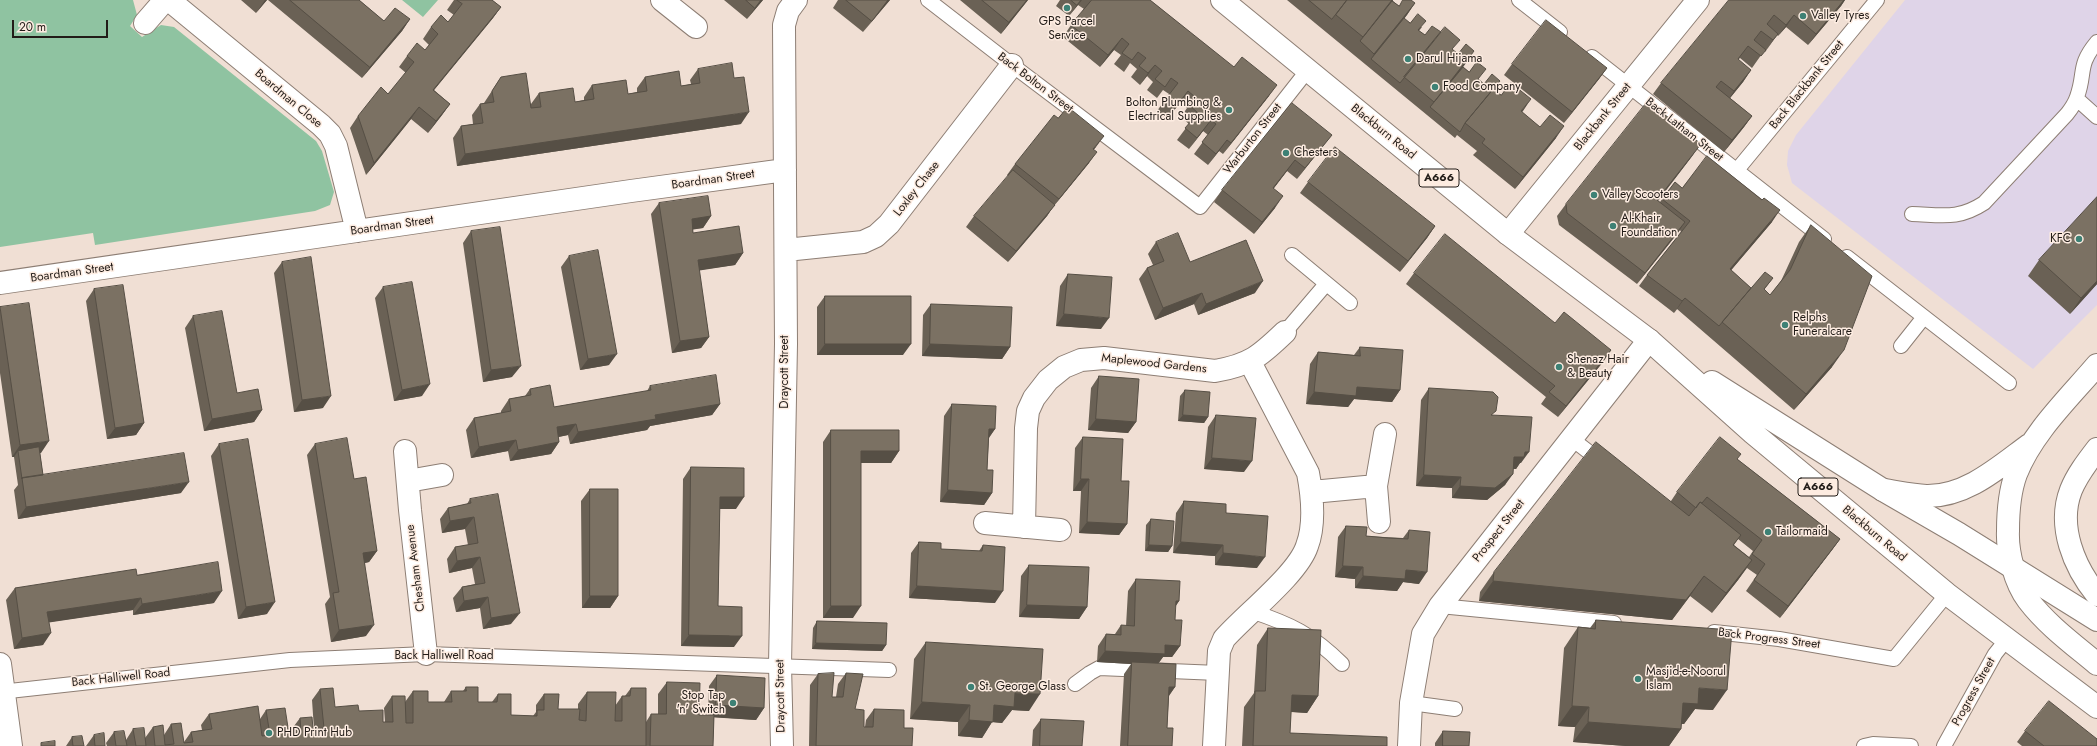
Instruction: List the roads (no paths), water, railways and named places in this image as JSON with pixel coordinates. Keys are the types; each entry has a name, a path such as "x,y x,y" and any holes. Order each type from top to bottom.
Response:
{"main road":[{"path":"145,23 165,0"},
{"name":"Boardman Close","path":"169,0 330,134 336,146 357,231"},
{"path":"662,0 696,26"},
{"name":"Draycott Street","path":"782,746 780,665 785,466 786,250 784,25 788,11 796,0"},
{"name":"Blackburn Road","path":"1222,0 1508,234 1654,345 1753,434 1947,594 2097,707"},
{"name":"Blackbank Street","path":"1508,234 1698,0"},
{"name":"Loxley Chase","path":"786,250 863,242 876,236 889,224 1012,65"},
{"name":"Boardman Street","path":"0,283 785,170"},
{"name":"Maplewood Gardens","path":"1024,527 1028,411 1034,398 1048,380 1064,367 1081,360 1104,358 1215,371 1250,362 1263,353 1285,332"},
{"name":"Blackburn Road","path":"1654,345 1883,490 2097,620"},
{"name":"Prospect Street","path":"1409,746 1411,703 1423,634 1440,606 1572,439 1654,345"},
{"path":"1214,746 1220,651 1224,639 1297,566 1308,546 1312,512 1312,492 1308,473 1250,362"},
{"path":"2097,365 2033,442 2016,475 2008,507 2007,544 2013,568 2027,599 2053,628 2097,664"},
{"path":"1379,522 1376,486 1385,434"},
{"path":"1883,490 1927,496 1952,492 1978,482 2033,442"},
{"path":"2097,449 2082,468 2071,490 2066,508 2067,528 2076,564 2086,582 2097,595"},
{"name":"Chesham Avenue","path":"405,451 426,654"},
{"path":"408,481 442,475"},
{"path":"1312,492 1376,486"},
{"path":"985,523 1060,530"},
{"path":"0,664 2,692 11,746"}],"lane":[{"name":"Back Bolton Street","path":"928,0 1200,207"},
{"path":"1519,0 1568,38"},
{"name":"Back Blackbank Street","path":"1737,170 1877,0"},
{"path":"1912,214 1954,216 1969,213 1984,203 2067,114 2077,99 2082,67 2087,54 2097,42"},
{"name":"Back Latham Street","path":"1580,48 2009,383"},
{"name":"Warburton Street","path":"1200,207 1307,71"},
{"path":"2077,99 2097,117"},
{"path":"1292,255 1350,303"},
{"path":"1285,332 1326,284"},
{"path":"1901,346 1924,317"},
{"path":"1572,439 1614,472"},
{"name":"Back Progress Street","path":"1700,631 1779,639 1894,659 1947,594"},
{"path":"1440,606 1629,624"},
{"path":"1251,611 1286,622 1322,644 1342,664"},
{"name":"Progress Street","path":"1944,746 1995,654 2007,639"},
{"name":"Back Halliwell Road","path":"2,692 290,660 426,654 780,665 889,670"},
{"path":"1075,684 1090,672 1099,668 1218,673"},
{"path":"1411,703 1455,709"},
{"path":"1868,745 1911,746"}],"place":[{"name":"GPS Parcel Service","path":"1067,8"},
{"name":"Valley Tyres","path":"1803,16"},
{"name":"Darul Hijama","path":"1408,59"},
{"name":"Food Company","path":"1435,87"},
{"name":"Bolton Plumbing & Electrical Supplies","path":"1229,110"},
{"name":"Chesters","path":"1286,153"},
{"name":"Valley Scooters","path":"1594,195"},
{"name":"Al-Khair Foundation","path":"1613,226"},
{"name":"KFC","path":"2079,239"},
{"name":"Relphs Funeralcare","path":"1785,325"},
{"name":"Shenaz Hair & Beauty","path":"1559,367"},
{"name":"Tailormaid","path":"1768,532"},
{"name":"Masjid-e-Noorul Islam","path":"1638,679"},
{"name":"St. George Glass","path":"971,687"},
{"name":"Stop Tap 'n' Switch","path":"733,703"},
{"name":"PHD Print Hub","path":"269,733"}]}
